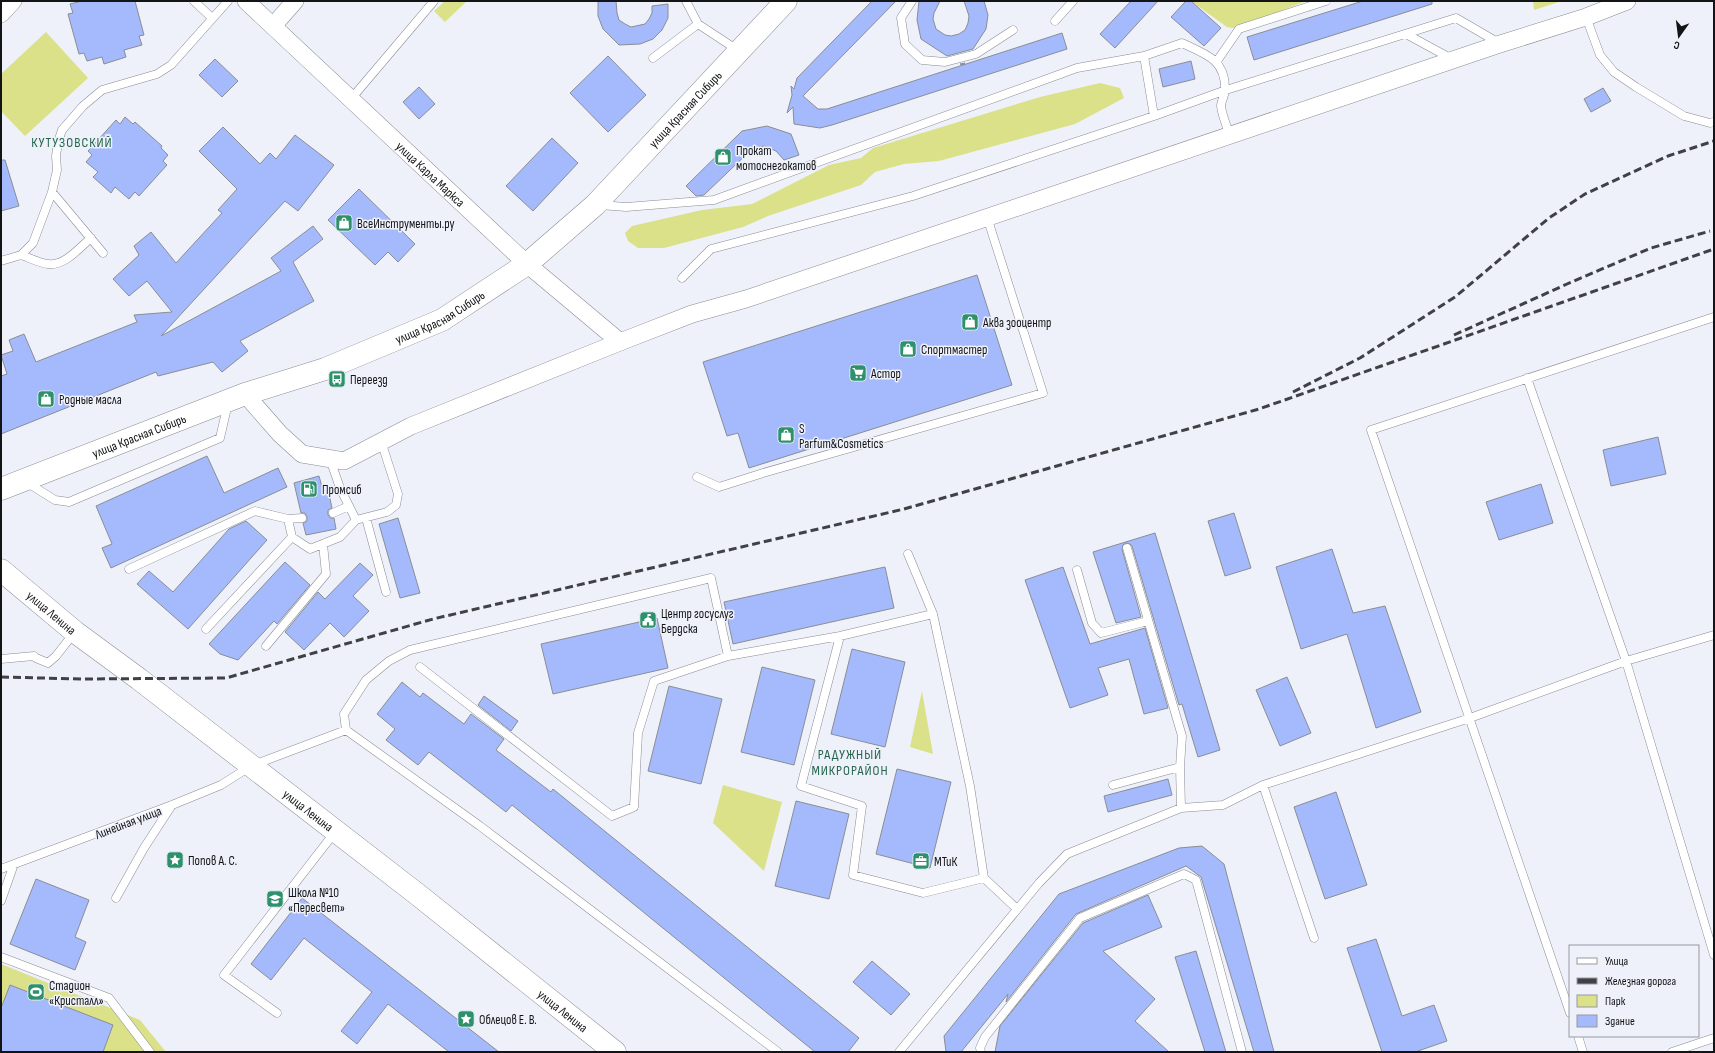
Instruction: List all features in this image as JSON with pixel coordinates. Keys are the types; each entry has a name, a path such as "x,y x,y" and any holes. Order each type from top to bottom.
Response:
{"main road":[{"name":"улица Красная Сибирь","path":"1,489 237,397 325,369 442,320 526,264 595,205 786,1"},
{"name":"улица Ленина","path":"1,570 75,632 139,679 336,831 615,1052"}],"street":[{"path":"1,14 13,1"},
{"name":"улица Карла Маркса","path":"246,1 526,264 620,342"},
{"path":"273,26 295,1"},
{"path":"237,397 302,454 344,461 411,426 692,314 746,299 1500,44 1586,17 1627,1"}],"lane":[{"path":"194,1 212,18"},
{"path":"1,261 21,255 33,242 52,192 57,170 56,156 58,142 62,130 83,106 102,90 157,74 171,64 228,1"},
{"path":"351,99 434,1"},
{"path":"686,1 698,24 740,51"},
{"path":"912,1 900,18 905,44 922,60 945,62 976,54 1013,30"},
{"path":"1055,21 1073,1"},
{"path":"1217,62 1239,29 1326,1"},
{"path":"1586,17 1600,55 1614,72 1684,116 1710,123 1714,122"},
{"path":"682,278 711,249 913,196 1154,116 1226,90 1456,18 1500,44"},
{"path":"653,58 698,24"},
{"path":"1406,34 1454,60"},
{"path":"595,205 626,207 714,200 1077,68 1144,56 1182,43 1206,54 1217,62 1224,78 1226,90 1221,105 1230,136"},
{"path":"1144,56 1154,116"},
{"path":"52,192 103,253"},
{"path":"697,477 719,487 770,470 1043,393 987,217"},
{"path":"21,255 47,264 56,264 62,262 90,238"},
{"path":"1569,1010 1371,430 1714,317"},
{"path":"1527,378 1626,661 1714,955"},
{"path":"24,480 55,500 69,502 220,438 237,397"},
{"path":"288,519 292,536 310,549 340,537 356,520 387,512 396,505 398,494 381,442"},
{"path":"330,459 340,488 356,520"},
{"path":"333,513 349,506"},
{"path":"129,569 254,511 288,519 302,518"},
{"path":"366,518 386,592"},
{"path":"206,629 292,536"},
{"path":"266,646 326,574 323,544"},
{"path":"1127,548 1182,736 1180,767 1181,808"},
{"path":"908,554 933,614 970,786 984,878 1017,909"},
{"path":"1077,570 1092,623 1101,633 1148,621"},
{"path":"728,656 711,578 410,650 389,661 366,680 344,714 346,730 486,831 778,1052"},
{"path":"420,667 612,816 634,807 638,733 654,681 728,656 840,636 933,614"},
{"path":"1,659 35,657 48,663 56,656 75,632"},
{"path":"899,1052 1039,883 1067,854 1181,808 1223,805 1263,785 1470,718 1626,661 1714,635"},
{"path":"840,636 801,786 862,806 853,875 923,893 984,878"},
{"name":"Линейная улица","path":"1,869 172,805 221,785 252,766 346,730"},
{"path":"1113,785 1180,767"},
{"path":"1263,785 1314,938"},
{"path":"116,898 144,848 172,805"},
{"path":"277,1013 224,975 336,831"},
{"path":"1,901 14,864"},
{"path":"981,1052 980,1048 984,1037 1080,918 1184,874 1196,880 1242,1052"},
{"path":"1,957 109,998 150,1052"},
{"path":"1578,1037 1583,1052"},
{"path":"1672,1052 1714,1038"}],"green space":[{"path":"445,1 467,1 445,22 434,11"},
{"path":"1191,1 1306,1 1268,16 1244,30 1227,27"},
{"path":"1533,1 1562,1 1534,10"},
{"path":"46,32 88,78 25,136 1,111 1,74"},
{"path":"1100,83 1120,88 1124,98 1075,124 939,161 904,164 875,172 861,185 768,216 743,227 664,248 638,248 628,241 625,233 632,226 702,210 752,204 829,165 861,158 873,148 1040,97"},
{"path":"922,691 933,754 910,747"},
{"path":"723,785 782,802 764,871 713,823"},
{"name":"Стадион «Кристалл»","path":"1,964 140,1020 166,1052 1,1052"}],"building":[{"path":"82,1 135,1 144,35 139,36 142,45 124,50 126,57 104,64 102,57 87,61 84,53 79,54 68,14 73,13 70,4"},
{"path":"598,1 616,1 619,20 631,27 645,24 652,13 652,6 668,4 668,18 662,30 653,39 640,44 619,45 603,29 598,16"},
{"path":"872,1 896,1 803,96 818,109 827,109 1062,33 1067,49 832,125 820,128 794,124 793,107 787,113 792,95 791,86 794,89 797,78"},
{"path":"919,1 940,1 934,13 933,19 936,29 945,35 951,36 959,34 965,30 968,23 969,16 964,1 984,1 988,15 986,29 973,49 947,56 921,39 917,20"},
{"path":"1131,1 1158,1 1115,48 1100,34"},
{"path":"1186,1 1191,1 1221,28 1204,46 1171,17"},
{"path":"1363,1 1432,1 1432,4 1254,60 1247,37"},
{"path":"608,56 646,95 608,132 570,93"},
{"path":"215,59 238,81 222,97 199,75"},
{"path":"1191,61 1195,79 1163,87 1159,69"},
{"path":"419,87 435,104 419,119 403,102"},
{"path":"1603,88 1611,101 1591,112 1584,99"},
{"path":"125,117 133,124 135,122 162,146 161,148 168,155 163,161 167,165 139,196 135,192 129,199 115,187 111,193 93,177 98,172 86,162 92,155 88,151 116,120 120,124"},
{"path":"767,126 791,134 799,155 784,160 776,151 764,146 752,149 704,195 696,196 686,186 742,131"},
{"path":"223,127 260,164 270,153 276,159 295,135 334,165 298,211 285,201 161,336 281,271 271,258 313,226 323,239 293,262 314,301 240,341 248,351 222,372 213,362 158,376 156,372 1,434 1,376 7,374 1,355 13,351 9,340 24,334 36,362 137,322 134,315 172,312 147,281 129,296 113,279 139,255 134,246 151,232 176,263 222,213 218,210 237,189 199,151"},
{"path":"552,138 578,163 533,211 506,186"},
{"path":"1,160 5,160 19,206 1,211"},
{"path":"359,189 415,244 398,262 388,252 375,265 328,220"},
{"name":"Астор","path":"977,275 1012,385 749,468 738,433 727,436 703,362"},
{"path":"1658,437 1666,474 1611,486 1603,450"},
{"path":"207,456 224,493 278,468 287,487 111,568 102,548 112,544 96,506"},
{"path":"319,476 324,494 329,494 332,508 328,510 328,515 330,518 334,518 336,529 306,535 303,523 307,521 307,517 305,513 301,513 294,483"},
{"path":"1541,484 1553,523 1499,540 1486,502"},
{"path":"1234,513 1251,568 1225,576 1208,521"},
{"path":"398,518 420,593 400,598 379,524"},
{"path":"246,521 267,540 188,629 137,584 149,571 173,592 229,529"},
{"path":"1155,533 1220,750 1198,757 1182,704 1179,705 1132,546 1126,543 1123,545 1122,549 1141,617 1116,623 1093,552"},
{"path":"1332,549 1353,613 1385,606 1421,712 1376,728 1347,634 1301,649 1276,567"},
{"path":"285,562 310,585 277,624 274,621 238,660 220,654 209,644"},
{"path":"360,563 373,575 353,596 369,611 344,637 330,623 304,650 285,632 318,592 325,599"},
{"path":"885,567 894,608 733,644 724,602"},
{"path":"1063,567 1090,644 1145,628 1168,708 1144,714 1129,659 1098,668 1108,695 1070,708 1025,580"},
{"path":"657,618 668,668 553,694 541,644"},
{"path":"852,649 905,662 885,747 831,734"},
{"path":"762,667 815,680 794,765 741,752"},
{"path":"1287,677 1311,733 1280,746 1256,690"},
{"path":"402,682 420,697 423,693 464,724 471,714 504,739 496,750 551,792 553,789 859,1038 848,1052 815,1052 512,805 506,812 429,752 418,765 386,740 395,729 377,714"},
{"path":"669,686 722,699 701,784 648,771"},
{"path":"484,696 518,721 511,731 478,705"},
{"path":"897,769 951,782 930,868 876,854"},
{"path":"1168,779 1172,795 1108,812 1104,796"},
{"path":"1336,792 1367,885 1325,899 1294,807"},
{"path":"796,801 849,814 829,899 775,886"},
{"path":"1202,846 1224,864 1274,1052 1254,1052 1201,877 1186,866 1076,914 1006,1002 1008,994 961,1052 946,1052 944,1036 1059,894 1179,848"},
{"path":"36,879 89,900 75,937 86,942 75,970 10,944"},
{"path":"1148,895 1162,927 1103,951 1155,999 1135,1021 1169,1052 995,1052 1000,1026 1083,923"},
{"path":"302,898 499,1052 449,1052 388,1004 357,1044 341,1031 372,992 304,938 271,980 251,964"},
{"path":"1376,939 1402,1016 1434,1005 1447,1041 1415,1052 1382,1052 1347,948"},
{"path":"1196,951 1226,1052 1205,1052 1175,957"},
{"path":"872,961 910,994 891,1015 853,982"},
{"path":"10,985 113,1025 103,1052 1,1052 1,1008"}],"railway":[{"path":"1293,392 1360,358 1455,297 1549,218 1585,194 1668,156 1714,141"},
{"path":"1454,335 1651,248 1710,231"},
{"path":"1,677 81,679 226,678 433,619 904,509 1259,409 1714,249"}],"place":[{"name":"Прокат мотоснегокатов","path":"723,157"},
{"name":"ВсеИнструменты.ру","path":"344,223"},
{"name":"Аква зооцентр","path":"970,322"},
{"name":"Спортмастер","path":"908,349"},
{"name":"Астор","path":"858,373"},
{"name":"Переезд","path":"337,379"},
{"name":"Родные масла","path":"46,399"},
{"name":"S Parfum&Cosmetics","path":"786,435"},
{"name":"Промсиб","path":"309,489"},
{"name":"Центр госуслуг Бердска","path":"648,620"},
{"name":"Попов А. С.","path":"175,860"},
{"name":"МТиК","path":"921,861"},
{"name":"Школа №10 «Пересвет»","path":"275,899"},
{"name":"Стадион «Кристалл»","path":"36,992"},
{"name":"Облецов Е. В.","path":"466,1019"}],"district":[{"name":"КУТУЗОВСКИЙ","path":"72,142"},
{"name":"РАДУЖНЫЙ МИКРОРАЙОН","path":"850,762"}]}
